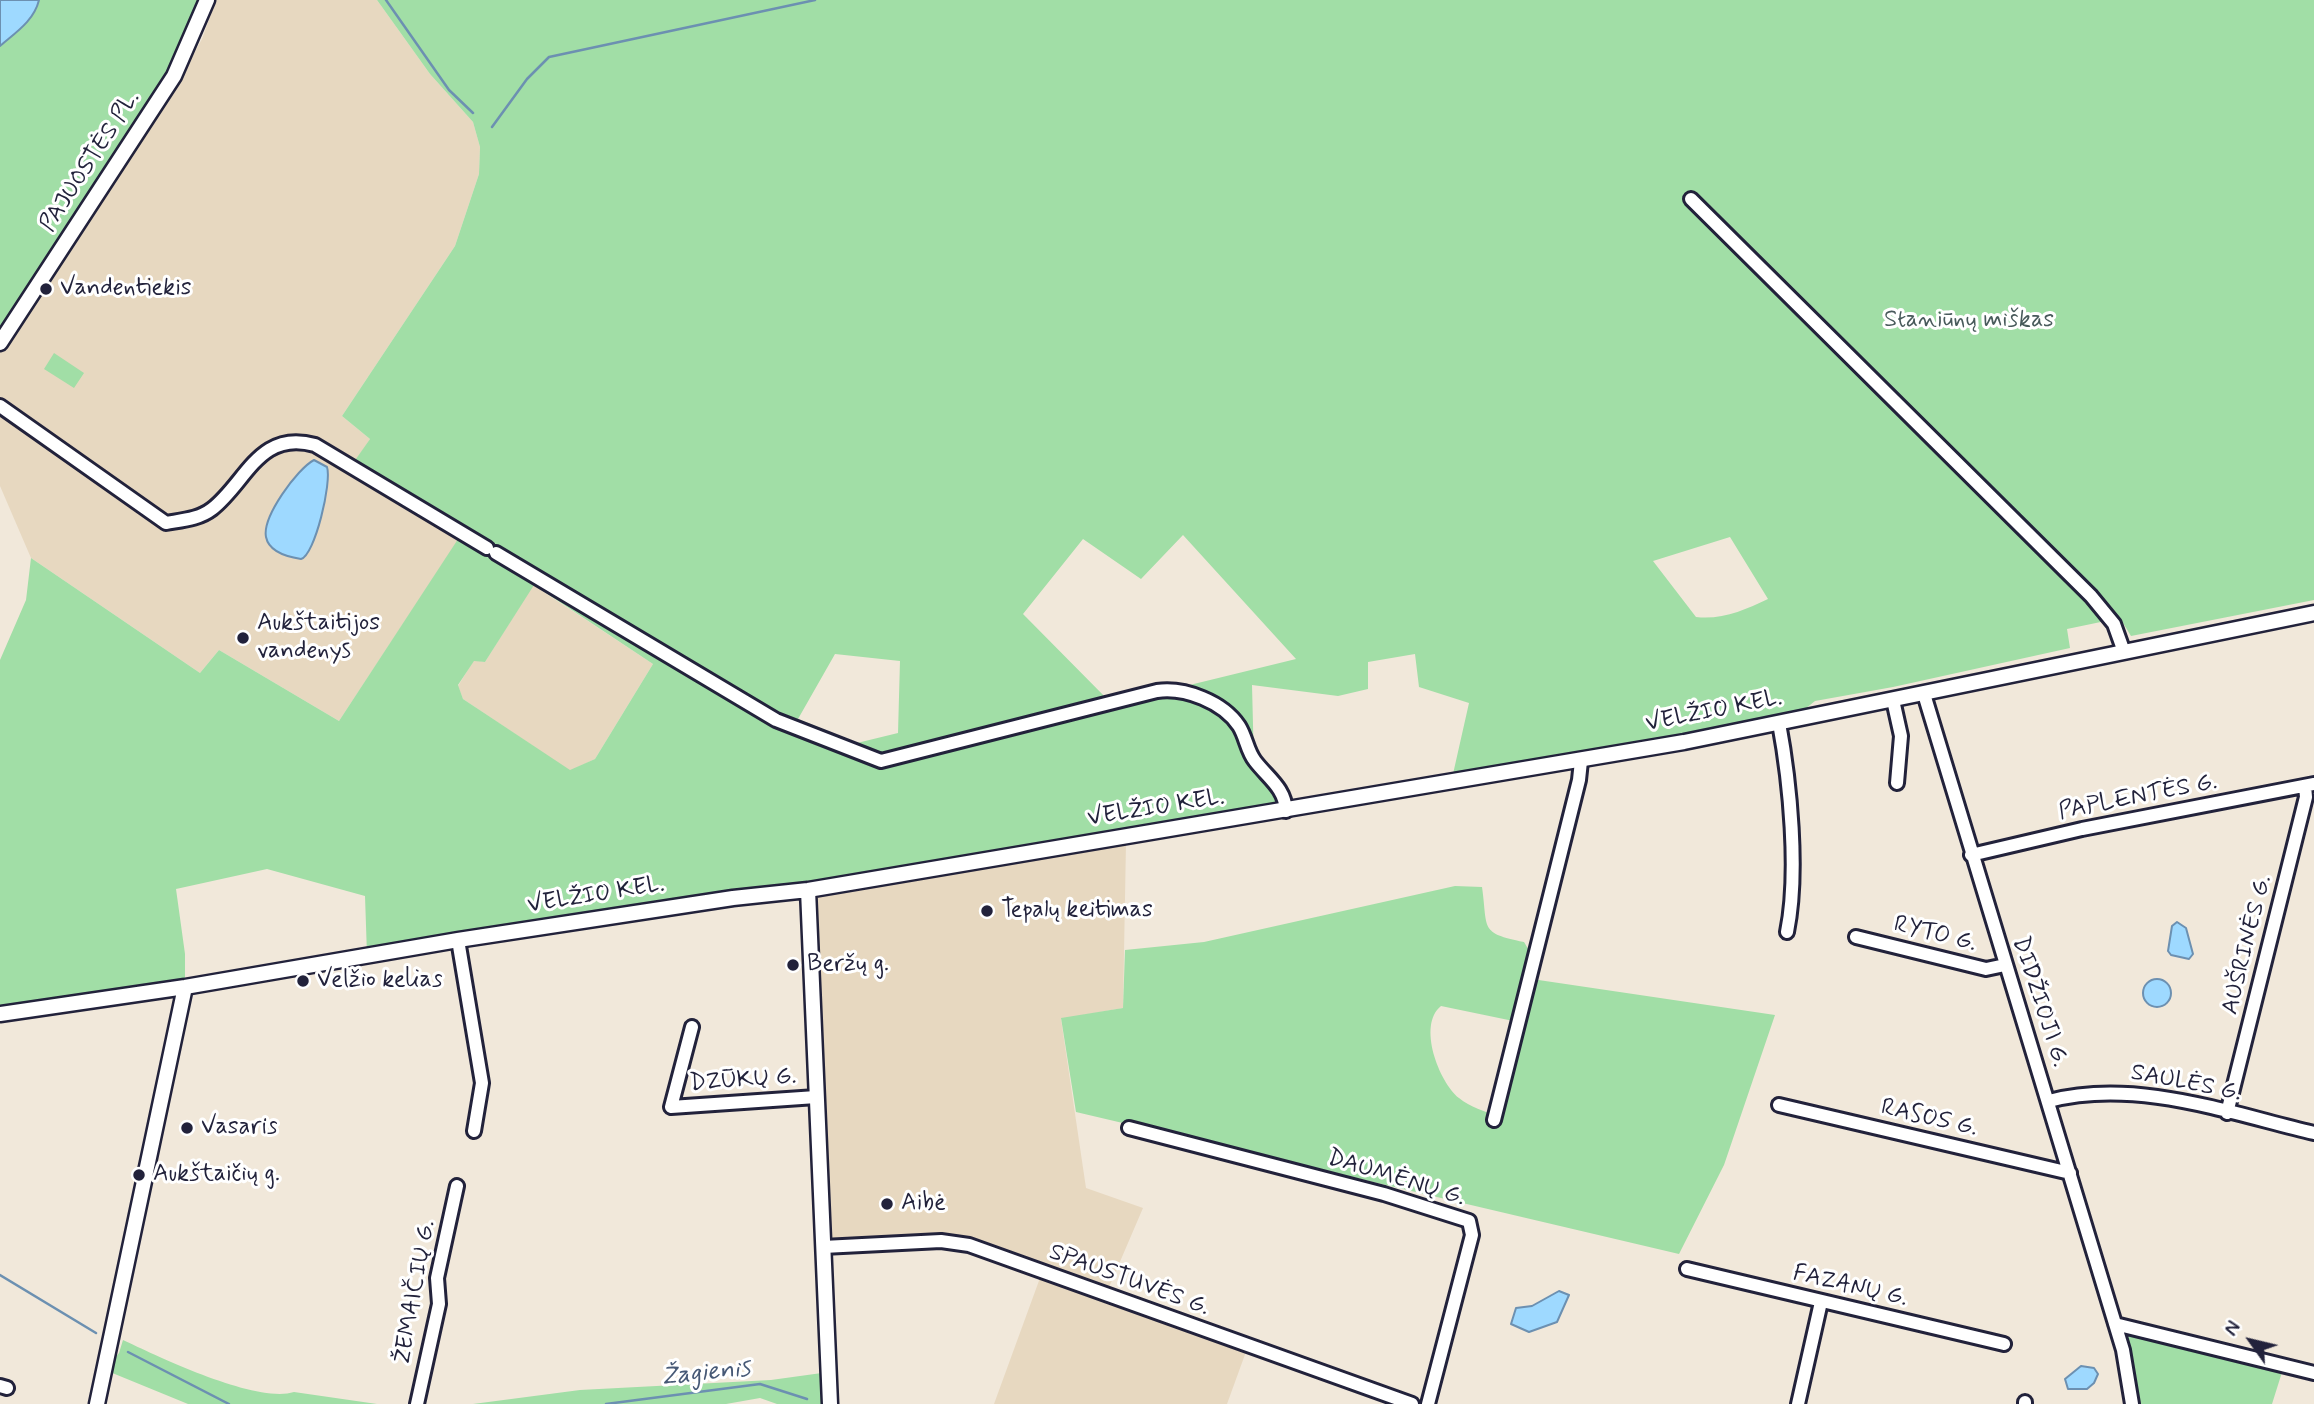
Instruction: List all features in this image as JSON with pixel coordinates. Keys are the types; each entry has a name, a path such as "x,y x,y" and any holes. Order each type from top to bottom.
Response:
{"main road":[{"name":"PAJUOSTĖS PL.","path":"0,343 174,76 207,0"},
{"name":"VELŽIO KEL.","path":"0,1014 185,987 458,940 733,898 808,890 1581,761 1924,694 2314,613"},
{"path":"808,890 830,1404"},
{"path":"97,1404 185,987"}],"street":[{"path":"1691,199 2091,596 2114,624 2124,652"},
{"path":"0,406 166,523 195,519 212,509 254,461 279,446 303,441 315,445 776,720 881,761 1157,691 1189,693 1217,706 1238,725 1250,755 1280,789 1286,811"},
{"name":"DIDŽIOJI G.","path":"1924,694 2115,1324 2132,1391 2132,1404"},
{"path":"1893,700 1901,736 1897,783"},
{"path":"1779,723 1786,773 1792,882 1787,932"},
{"path":"1494,1120 1579,780 1581,761"},
{"name":"PAPLENTĖS G.","path":"1971,855 2082,829 2309,785"},
{"name":"AUŠRINĖS G.","path":"2227,1112 2309,785"},
{"name":"RYTO G.","path":"1856,937 1986,969 2005,965"},
{"path":"458,940 482,1083 474,1131"},
{"name":"DZŪKŲ G.","path":"692,1027 671,1107 816,1097"},
{"name":"SAULĖS G.","path":"2049,1101 2072,1094 2120,1093 2227,1112 2314,1133"},
{"name":"RASOS G.","path":"1779,1105 2070,1174"},
{"name":"DAUMĖNŲ G.","path":"1129,1128 1384,1194 1469,1221 1472,1235 1428,1404"},
{"name":"ŽEMAIČIŲ G.","path":"417,1404 439,1304 437,1278 457,1186"},
{"name":"SPAUSTUVĖS G.","path":"823,1247 941,1241 969,1245 1412,1404"},
{"name":"FAZANŲ G.","path":"1687,1269 2004,1344"},
{"path":"1798,1404 1821,1302"},
{"path":"2115,1324 2314,1373"}],"shaded area":[{"path":"216,0 377,0 430,74 473,122 480,147 479,174 455,246 342,416 370,439 352,466 463,533 339,721 219,650 200,673 31,558 0,486 0,343 95,197 102,201 171,95 202,39"},
{"path":"533,585 653,664 595,759 570,771 463,699 458,686 474,660 485,662"},
{"path":"1120,838 1126,843 1123,1008 1061,1019 1086,1188 1143,1208 1104,1299 1247,1349 1227,1404 994,1404 1044,1267 969,1241 832,1243 817,1116 808,890"}],"green space":[{"path":"39,0 206,0 189,46 0,343 0,46 28,20"},
{"name":"Staniūnų miškas","path":"377,0 2314,0 2314,600 2131,636 2120,618 2067,629 2070,648 1893,687 1815,701 1790,721 1453,774 1469,703 1419,687 1415,654 1368,662 1368,689 1338,696 1252,685 1254,765 1277,789 1277,805 1286,811 367,955 365,896 267,869 176,889 185,954 185,987 0,1009 0,660 26,600 31,558 200,673 219,650 339,721 462,533 351,466 370,439 342,416 455,246 479,174 480,147 473,122 430,74","holes":["1183,535 1296,659 1112,704 1023,614 1083,539 1141,579","1730,537 1768,599 1724,616 1696,617 1653,561","534,585 653,664 595,759 570,770 463,699 458,685 474,661 485,662","835,654 900,661 898,733 857,743 798,719"]},
{"path":"54,353 84,373 74,388 44,369"},
{"path":"1455,886 1482,887 1488,927 1499,936 1524,942 1530,952 1525,978 1775,1015 1724,1165 1679,1254 1076,1112 1061,1018 1123,1008 1125,950 1204,942","holes":["1441,1006 1523,1023 1498,1117 1459,1098 1444,1080 1431,1039 1434,1015"]},
{"path":"2124,1332 2283,1369 2272,1404 2134,1404"},
{"path":"123,1340 233,1385 278,1394 294,1392 377,1404 188,1404 105,1370 119,1353"},
{"path":"829,1372 830,1404 777,1404 760,1398 726,1404 473,1404 580,1390 771,1380"}],"water":[{"path":"0,0 39,0 28,20 0,46"},
{"path":"314,460 327,467 327,487 317,532 312,545 301,559 275,550 268,542 266,528 282,494"},
{"path":"2177,922 2186,928 2193,954 2189,959 2171,955 2168,951 2172,926"},
{"path":"2157,979 2167,983 2171,993 2167,1003 2157,1007 2147,1003 2143,993 2147,983"},
{"path":"1559,1291 1569,1295 1557,1322 1529,1332 1511,1324 1516,1308 1532,1306"},
{"path":"2081,1366 2094,1368 2098,1374 2094,1383 2087,1389 2068,1389 2065,1379"}],"waterway":[{"path":"386,0 449,90 473,113"},
{"path":"492,127 527,79 549,57 815,0"},
{"name":"Žagienis","path":"0,1275 96,1333"},
{"name":"Žagienis","path":"128,1352 229,1404"},
{"name":"Žagienis","path":"606,1404 760,1384 807,1399"}],"place":[{"name":"Vandentiekis","path":"46,289"},
{"name":"Aukštaitijos vandenys","path":"243,638"},
{"name":"Tepalų keitimas","path":"987,911"},
{"name":"Beržų g.","path":"793,965"},
{"name":"Velžio kelias","path":"303,981"},
{"name":"Vasaris","path":"187,1128"},
{"name":"Aukštaičių g.","path":"139,1175"},
{"name":"Aibė","path":"887,1204"}]}
